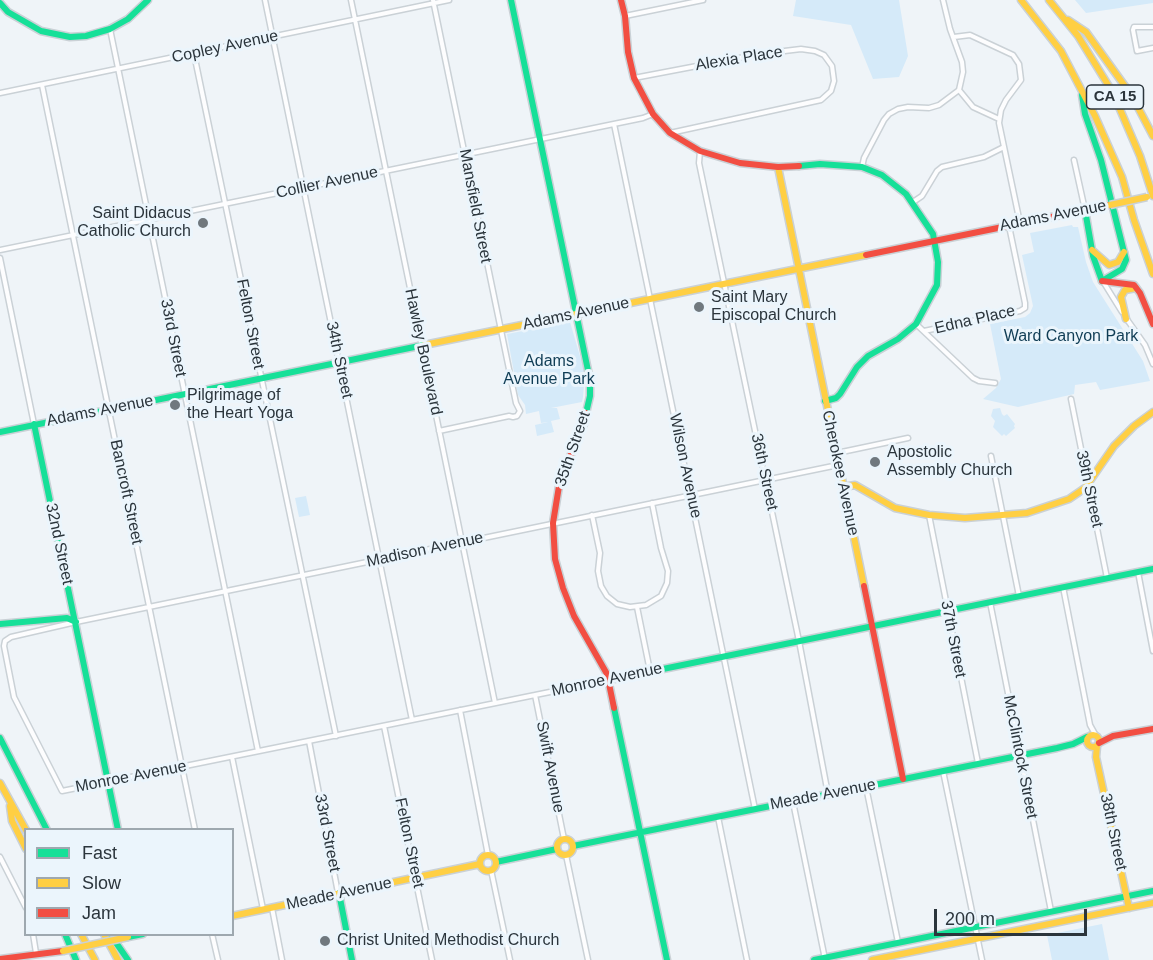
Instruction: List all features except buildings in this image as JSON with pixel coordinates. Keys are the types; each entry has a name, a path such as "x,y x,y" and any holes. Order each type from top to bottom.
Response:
{"main road":[{"path":"0,3 8,12 25,23 58,36 86,36 110,30 128,19 148,0"},
{"name":"35th Street","path":"511,0 590,380 590,396 584,424 560,480 553,523 555,559 566,597 609,680 668,960"},
{"path":"621,0 634,78 653,114 670,133 700,151 740,163 778,167 820,164 862,167 896,184 913,202 927,223 935,240 938,262 937,285 930,301 916,324 898,339 868,357 857,367 840,394 836,398 825,401"},
{"name":"CA 15","path":"1021,0 1061,51 1095,116 1122,177 1153,274"},
{"name":"CA 15","path":"1049,0 1096,63 1113,93 1140,156 1153,196"},
{"path":"1063,16 1086,32 1132,96 1153,136"},
{"path":"1080,88 1085,114 1101,160 1124,250 1125,264 1116,273 1102,281"},
{"name":"Cherokee Avenue","path":"778,167 903,779"},
{"name":"Adams Avenue","path":"0,432 1153,196"},
{"path":"1085,210 1092,250 1102,281"},
{"path":"1092,250 1109,265 1122,258 1124,250"},
{"path":"1102,281 1131,284 1136,288 1153,324"},
{"path":"1126,319 1121,297 1125,290 1136,288"},
{"path":"843,487 855,485 895,507 929,515 965,518 1027,513 1069,499 1085,488 1123,436 1153,412"},
{"name":"32nd Street","path":"34,424 118,828"},
{"name":"Monroe Avenue","path":"609,680 1153,569"},
{"path":"0,624 57,618 76,621"},
{"path":"1092,736 1113,736 1152,728"},
{"path":"1092,736 1094,745"},
{"path":"1092,736 1094,745"},
{"name":"Meade Avenue","path":"573,846 1073,744 1092,736"},
{"path":"1094,745 1113,736"},
{"path":"0,738 46,828"},
{"name":"Meade Avenue","path":"1073,744 1094,745"},
{"name":"38th Street","path":"1094,745 1129,908"},
{"path":"0,783 25,828"},
{"path":"10,801 12,821 24,845"},
{"path":"564,839 569,840 573,846 572,852 566,855 559,854 557,843 564,839"},
{"path":"496,861 557,849"},
{"path":"488,855 496,861 495,867 491,870 486,870 480,864 482,859 488,855"},
{"name":"Meade Avenue","path":"234,916 480,864"},
{"path":"814,960 1153,891"},
{"name":"33rd Street","path":"339,893 352,960"},
{"path":"872,960 901,957 1153,903"},
{"path":"66,936 76,960"},
{"path":"82,936 94,960"},
{"path":"105,936 118,960"},
{"path":"111,936 128,960"},
{"path":"0,959 37,957 134,936"}],"street":[{"name":"34th Street","path":"265,0 412,720"},
{"name":"Hawley Boulevard","path":"351,0 495,703"},
{"name":"Copley Avenue","path":"0,93 449,0"},
{"path":"625,16 703,0"},
{"path":"862,167 864,158 884,120 890,114 908,107 929,108 939,105 959,90 963,72 962,62 943,0"},
{"name":"Mansfield Street","path":"434,2 516,403 520,411 517,416 513,417 439,431"},
{"path":"1153,27 1134,27 1132,30 1137,51 1153,48"},
{"name":"33rd Street","path":"110,30 258,751"},
{"path":"954,37 970,35 1013,56 1019,64 1021,80 1006,100 999,119 1020,223"},
{"name":"Alexia Place","path":"634,78 759,54 801,50 815,51 824,55 832,66 834,81 831,91 821,100 670,133"},
{"name":"Felton Street","path":"194,54 336,736"},
{"name":"Bancroft Street","path":"42,85 195,828"},
{"path":"959,90 973,107 999,119"},
{"name":"Collier Avenue","path":"0,250 614,124 653,114"},
{"name":"Wilson Avenue","path":"614,124 755,809"},
{"path":"913,202 922,196 937,171 942,167 984,157 1004,147"},
{"name":"36th Street","path":"700,151 699,163 799,641 828,794"},
{"path":"1074,160 1085,210"},
{"name":"Edna Place","path":"924,332 1025,308 1008,225"},
{"name":"32nd Street","path":"0,258 34,424"},
{"path":"1102,281 1145,345 1153,364"},
{"path":"916,324 973,378 994,383"},
{"name":"39th Street","path":"1071,399 1107,578"},
{"path":"836,453 908,438"},
{"path":"992,456 1019,596"},
{"name":"Madison Avenue","path":"62,791 14,697 4,646 5,641 11,637 76,621 838,465"},
{"path":"592,515 600,553 598,571 601,586 616,604 637,607 657,600 667,583 668,571 652,503"},
{"name":"37th Street","path":"929,515 978,764"},
{"path":"1138,572 1153,651"},
{"path":"1064,587 1092,736"},
{"name":"McClintock Street","path":"990,602 1051,912"},
{"path":"637,607 650,672"},
{"name":"Monroe Avenue","path":"62,791 609,680"},
{"name":"Swift Avenue","path":"535,695 564,839"},
{"path":"460,710 488,855"},
{"name":"Felton Street","path":"384,726 432,960"},
{"name":"33rd Street","path":"309,741 339,893"},
{"path":"232,757 263,909"},
{"path":"943,771 982,960"},
{"path":"866,787 898,943"},
{"path":"792,801 825,959"},
{"path":"718,817 747,960"},
{"path":"566,855 588,960"},
{"path":"0,857 24,904"},
{"path":"491,870 510,960"},
{"path":"272,908 282,960"},
{"path":"33,936 37,957"},
{"path":"212,936 218,960"},
{"path":"52,952 56,960"}],"green space":[{"path":"796,0 899,0 908,56 899,77 873,79 851,25 793,16"},
{"path":"1075,0 1153,0 1153,3 1086,13"},
{"name":"Ward Canyon Park","path":"1072,225 1078,227 1093,282 1143,361 1150,381 1100,390 1096,382 1075,385 1074,394 1018,407 983,399 996,388 1001,379 990,324 1025,317 1033,306 1022,255 1034,252 1030,233"},
{"name":"Adams Avenue Park","path":"570,322 585,373 582,402 551,408 557,408 560,419 551,421 554,432 537,436 535,425 548,422 541,423 539,411 526,414 525,405 518,395 507,334"},
{"path":"1000,408 1002,414 1004,416 1007,414 1015,424 1015,428 1006,436 1004,434 1002,436 993,427 995,421 991,416 993,409"},
{"path":"306,496 310,515 299,517 295,498"},
{"path":"1102,924 1109,960 1052,960 1047,935"}],"traffic: fast":[{"path":"0,3 8,12 41,31 70,37 86,36 110,29 128,19 148,0"},
{"path":"511,0 590,380 590,396 586,413"},
{"path":"1082,95 1085,114 1101,160 1126,260 1122,269 1102,281"},
{"path":"799,166 820,164 862,167 882,175 906,194 933,234 938,262 937,285 916,324 898,339 868,356 857,367 840,394 836,398 825,401"},
{"path":"1085,210 1093,256 1102,281"},
{"path":"0,432 424,345"},
{"path":"34,424 118,828"},
{"path":"609,680 1153,569"},
{"path":"0,624 67,618 76,622"},
{"path":"614,708 667,960"},
{"path":"573,846 1057,748 1087,737"},
{"path":"0,738 46,828"},
{"path":"496,862 557,849"},
{"path":"814,960 1153,891"},
{"path":"339,893 352,960"},
{"path":"66,936 76,960"},
{"path":"111,936 128,960"},
{"path":"128,937 133,936"}],"traffic: slow":[{"path":"1021,0 1061,51 1095,116 1122,177 1153,274"},
{"path":"1049,0 1078,36 1113,93 1140,156 1153,196"},
{"path":"1068,20 1086,32 1132,96 1153,136"},
{"path":"778,167 864,586"},
{"path":"1110,205 1147,197"},
{"path":"1092,250 1109,265 1118,262 1124,252"},
{"path":"424,345 866,255"},
{"path":"1126,319 1121,297 1125,290 1136,288"},
{"path":"843,487 855,485 895,508 929,515 965,518 1027,513 1069,499 1085,488 1114,446 1134,426 1153,412"},
{"path":"1095,735 1099,741 1095,747 1091,747 1087,739 1095,735"},
{"path":"1097,746 1096,757 1129,908"},
{"path":"0,783 25,828"},
{"path":"10,806 12,821 24,845"},
{"path":"562,839 568,839 573,847 571,853 562,855 557,850 557,844 562,839"},
{"path":"488,855 494,857 496,863 494,869 488,871 482,869 480,863 482,857 488,855"},
{"path":"234,916 480,864"},
{"path":"872,960 1153,903"},
{"path":"82,936 95,960"},
{"path":"105,936 118,960"},
{"path":"63,951 128,937"}],"traffic: jam":[{"path":"621,0 634,78 653,114 670,133 700,151 740,163 778,167 799,166"},
{"path":"866,255 1110,205"},
{"path":"1102,281 1134,285 1140,293 1153,324"},
{"path":"586,413 584,424 560,480 553,523 555,559 574,616 607,674 614,708"},
{"path":"864,586 903,779"},
{"path":"1099,743 1113,736 1153,729"},
{"path":"0,959 63,951"}],"place":[{"name":"Saint Didacus Catholic Church","path":"203,223"},
{"name":"Saint Mary Episcopal Church","path":"699,307"},
{"name":"Pilgrimage of the Heart Yoga","path":"175,405"},
{"name":"Apostolic Assembly Church","path":"875,462"},
{"name":"Christ United Methodist Church","path":"325,941"}]}
